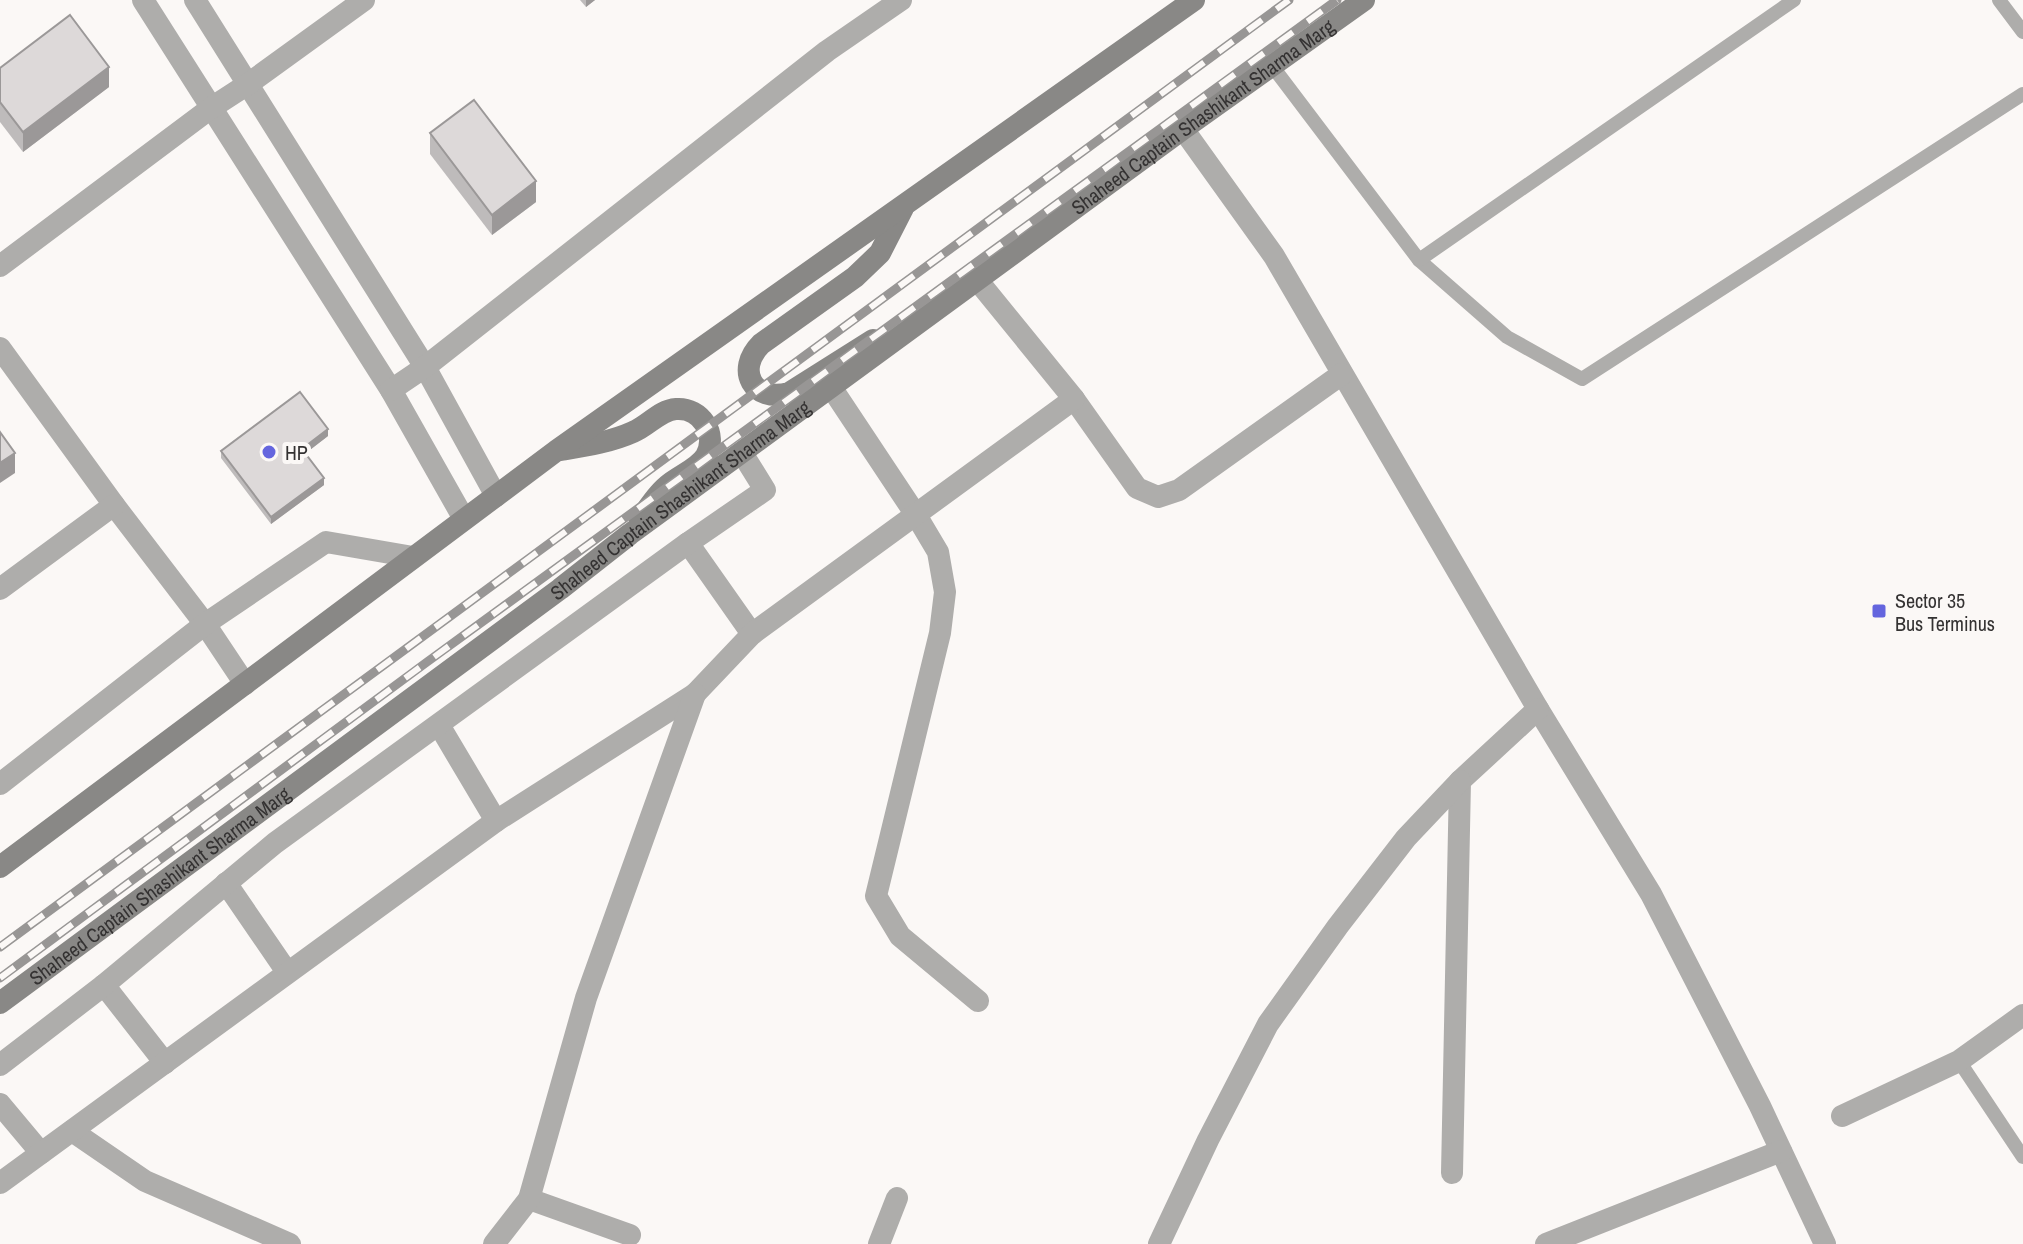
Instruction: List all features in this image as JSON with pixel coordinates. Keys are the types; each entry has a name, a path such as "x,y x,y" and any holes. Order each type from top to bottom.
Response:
{"main road":[{"path":"0,867 556,451 1194,0"},
{"name":"Shaheed Captain Shashikant Sharma Marg","path":"0,1003 550,597 630,534 1364,0"},
{"path":"905,204 880,253 855,277 752,353 748,364 749,376 755,387 764,394 777,396 789,393 887,331 956,296"},
{"path":"556,451 633,432 674,409 685,409 704,421 710,443 706,455 665,487 630,534"}],"street":[{"path":"143,0 391,390 464,519"},
{"path":"195,0 425,367 496,496"},
{"path":"0,266 211,108 364,0"},
{"path":"391,390 425,367 827,51 901,0"},
{"path":"1183,129 1274,256 1538,709 1651,894 1753,1092 1825,1244"},
{"path":"978,281 1074,399 1137,488 1158,497 1179,490 1342,374"},
{"path":"0,348 205,624 245,684"},
{"path":"831,387 938,552 945,592 940,633 876,896 900,936 978,1001"},
{"path":"0,1183 496,821 695,694 752,634 1074,399"},
{"path":"0,1065 104,985 275,843 765,490 742,453"},
{"path":"0,589 114,505"},
{"path":"0,784 205,624 326,542 413,557"},
{"path":"688,543 752,634"},
{"path":"494,1244 529,1199 586,998 695,694"},
{"path":"1159,1244 1268,1024 1396,850 1460,781 1538,709"},
{"path":"439,725 496,821"},
{"path":"1452,1173 1460,781"},
{"path":"226,883 287,972"},
{"path":"104,985 165,1063"},
{"path":"1842,1116 1959,1061 2023,1015"},
{"path":"0,1104 41,1153"},
{"path":"72,1131 145,1181 290,1244"},
{"path":"1546,1244 1781,1151"},
{"path":"879,1244 897,1198"},
{"path":"529,1199 630,1235"}],"lane":[{"path":"1419,260 1794,0"},
{"path":"1999,0 2023,32"},
{"path":"1273,67 1419,260 1507,337 1582,379 2023,94"},
{"path":"1959,1061 2023,1157"}],"building":[{"path":"70,15 109,67 23,132 0,102 0,68"},
{"path":"474,100 536,181 492,215 430,133"},
{"path":"300,392 328,429 302,449 324,478 271,517 221,451"},
{"path":"0,432 15,453 0,463"}],"railway":[{"path":"0,947 1289,0"},
{"path":"0,978 427,662 1337,0"}],"place":[{"name":"HP","path":"269,452"},
{"name":"Sector 35 Bus Terminus","path":"1879,611"}]}
